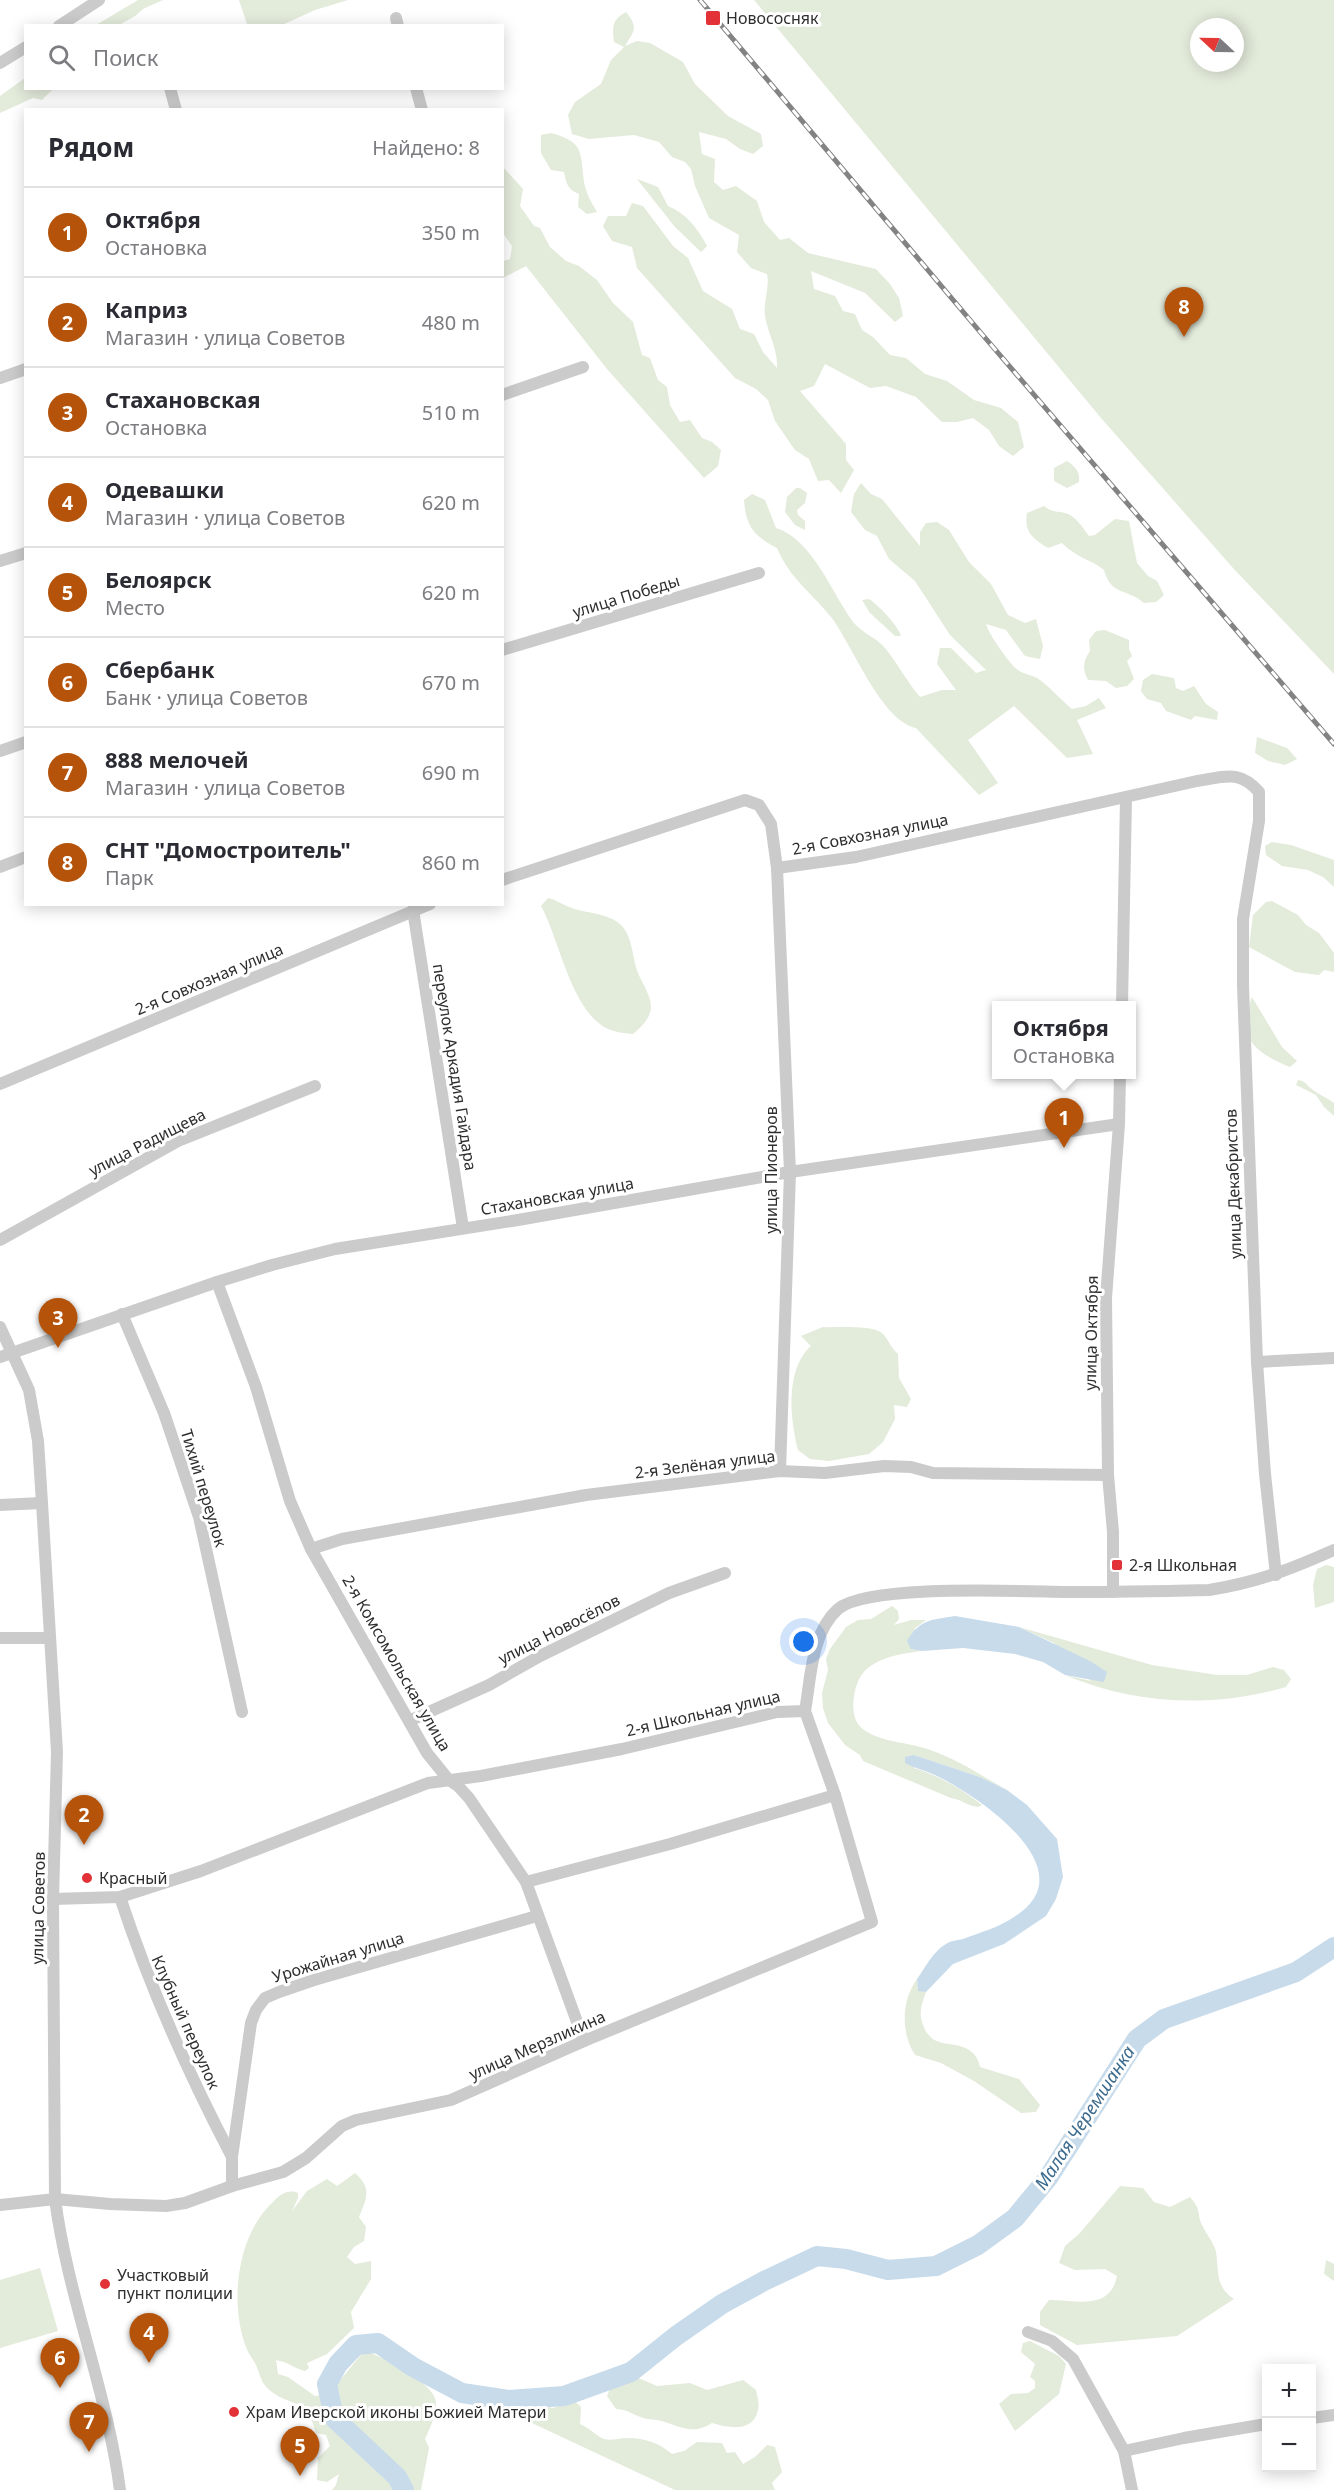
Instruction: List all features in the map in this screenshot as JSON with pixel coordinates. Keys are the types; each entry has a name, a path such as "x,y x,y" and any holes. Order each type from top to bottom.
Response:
{"street":[{"path":"62,24 99,0"},
{"path":"0,63 24,48"},
{"path":"171,90 175,108"},
{"path":"417,90 421,108"},
{"path":"504,393 583,367"},
{"path":"0,378 24,370"},
{"path":"0,561 24,554"},
{"name":"улица Победы","path":"504,649 759,573"},
{"path":"0,751 24,743"},
{"name":"2-я Совхозная улица","path":"504,879 745,800 759,805 771,824 777,868 855,857 1197,781 1240,777 1250,781 1259,792"},
{"name":"улица Декабристов","path":"1259,792 1259,821 1243,919 1242,986 1257,1362 1265,1474 1276,1575"},
{"path":"1122,1001 1126,798"},
{"path":"0,867 24,858"},
{"name":"улица Пионеров","path":"777,868 790,1172 780,1471"},
{"name":"2-я Совхозная улица","path":"0,1084 424,906"},
{"name":"переулок Аркадия Гайдара","path":"413,910 463,1228"},
{"name":"улица Октября","path":"1113,1592 1113,1532 1108,1474 1106,1298 1119,1124 1120,1079"},
{"name":"улица Радищева","path":"0,1240 178,1141 315,1086"},
{"name":"Стахановская улица","path":"0,1358 217,1282 335,1249 790,1172 1119,1124"},
{"name":"2-я Комсомольская улица","path":"217,1282 256,1387 290,1501 311,1549 411,1720 427,1753 448,1779 459,1786 469,1798 526,1882 584,2041"},
{"name":"Тихий переулок","path":"122,1314 164,1413 199,1517 242,1712"},
{"name":"улица Советов","path":"0,1327 29,1390 34,1415 42,1503 57,1752 53,1899 55,2199 60,2237 111,2436 120,2490"},
{"path":"1257,1362 1334,1358"},
{"name":"2-я Зелёная улица","path":"311,1549 363,1535 586,1495 780,1471 825,1473 884,1466 911,1467 933,1473 1108,1474"},
{"path":"0,1505 42,1503"},
{"name":"2-я Школьная улица","path":"53,1899 120,1897 201,1871 428,1783 481,1776 622,1749 777,1712 805,1711 815,1654 822,1630 837,1610 848,1603 902,1593 1209,1590 1245,1584 1276,1575 1334,1550"},
{"name":"улица Новосёлов","path":"411,1720 489,1685 540,1656 669,1593 725,1573"},
{"path":"0,1638 50,1638"},
{"name":"улица Мерзликина","path":"0,2205 55,2199 166,2206 185,2203 232,2186 283,2172 306,2158 342,2126 356,2120 384,2116 451,2100 584,2041 872,1922 835,1795 805,1711"},
{"path":"526,1882 670,1844 835,1795"},
{"name":"Клубный переулок","path":"120,1897 138,1954 170,2031 232,2157"},
{"name":"Урожайная улица","path":"232,2186 232,2157 251,2023 256,2010 265,1998 314,1980 537,1916"},
{"path":"1028,2332 1052,2341 1073,2359 1124,2451 1132,2490"},
{"path":"1316,2417 1334,2415"},
{"path":"1124,2451 1262,2425"}],"green space":[{"path":"138,0 163,0 143,9 121,24 98,24"},
{"path":"239,0 348,0 315,10 284,24 247,24"},
{"path":"754,0 1334,0 1334,674 1233,568 1101,418"},
{"path":"626,12 633,22 634,29 625,46 637,41 650,43 683,62 695,84 728,116 761,134 763,146 753,154 740,149 726,139 699,132 702,154 715,159 714,182 723,190 736,186 757,201 764,222 780,240 789,238 808,253 876,269 899,298 903,316 895,322 865,293 811,271 814,289 835,296 843,311 855,314 862,330 873,337 890,355 906,358 925,374 947,381 974,400 1001,408 1018,422 1024,447 1013,456 999,446 989,430 973,418 957,422 942,422 916,397 886,386 870,388 825,364 814,386 800,391 846,444 846,460 854,470 841,493 829,480 818,481 809,459 795,450 775,421 768,400 756,389 735,378 637,268 632,247 612,241 603,226 608,216 626,216 632,203 643,206 673,246 688,258 703,291 732,309 740,329 754,334 763,352 777,368 776,354 765,316 767,274 751,268 737,252 739,235 709,218 695,186 691,169 685,162 672,157 659,142 634,135 589,139 572,134 568,115 575,102 601,84 611,60 624,47 614,42 613,28 618,18"},
{"path":"24,79 24,90 52,90 42,100 33,98 0,113 0,96"},
{"path":"551,133 570,140 579,150 585,186 597,212 587,214 578,207 579,194 568,186 564,172 551,170 541,153 541,135"},
{"path":"504,168 523,189 520,206 534,226 540,228 550,247 566,261 579,266 597,280 613,303 633,322 642,355 650,358 658,380 667,387 670,405 680,422 690,420 702,438 712,442 721,450 718,466 704,478 607,369 526,266 504,277 504,261 510,259 512,246 504,234"},
{"path":"637,179 658,187 668,206 681,213 691,223 707,246 701,252 675,227"},
{"path":"1067,461 1077,470 1079,482 1067,488 1054,481 1054,468"},
{"path":"861,483 871,494 882,499 920,546 920,532 926,523 937,522 949,530 969,562 991,584 1008,615 1025,623 1036,619 1043,646 1040,659 1025,656 1006,630 986,624 1014,667 1040,680 1072,709 1086,706 1099,698 1106,708 1077,720 1093,754 1067,758 1014,706 968,740 998,783 979,795 916,728 903,722 891,712 868,680 831,617 795,577 777,548 753,530 745,509 744,500 752,494 765,500 776,528 789,534 811,555 853,622 885,648 920,697 942,690 956,690 937,664 940,648 951,648 976,673 986,670 950,635 915,581 889,559 877,536 865,530 851,512 854,494"},
{"path":"796,488 807,493 805,503 797,510 798,515 805,521 805,530 795,525 785,512 787,497"},
{"path":"1044,506 1072,516 1089,536 1095,535 1115,519 1129,521 1137,563 1148,576 1157,581 1164,595 1156,602 1144,603 1115,588 1104,570 1072,552 1062,543 1048,548 1038,541 1028,530 1027,513"},
{"path":"869,599 887,616 901,636 895,636 870,613 862,600"},
{"path":"1105,630 1129,640 1132,656 1127,661 1134,679 1127,686 1116,688 1106,681 1088,680 1086,676 1084,665 1090,651 1089,640 1096,631"},
{"path":"1152,674 1174,678 1176,688 1183,691 1194,686 1206,704 1218,712 1217,720 1195,716 1191,720 1166,711 1161,703 1147,699 1141,691 1143,680"},
{"path":"1257,737 1287,748 1297,759 1285,765 1268,761 1255,753"},
{"path":"1272,842 1291,845 1334,860 1334,887 1323,877 1308,870 1282,866 1266,855 1265,846"},
{"path":"548,898 566,906 609,918 625,930 638,973 651,1003 647,1019 633,1034 614,1031 600,1024 577,995 541,906"},
{"path":"1272,901 1298,915 1306,925 1319,933 1334,953 1334,972 1324,970 1319,975 1295,972 1249,947 1253,915 1266,902"},
{"path":"1252,997 1282,1047 1297,1061 1290,1067 1265,1055 1254,1046 1249,1035"},
{"path":"1298,1080 1334,1103 1334,1116 1316,1095 1296,1085"},
{"path":"823,1327 873,1329 884,1335 898,1354 899,1378 911,1399 907,1407 894,1405 895,1419 883,1442 869,1454 829,1461 810,1459 798,1450 793,1424 793,1381 803,1356 811,1346 801,1336"},
{"path":"1326,1565 1334,1567 1334,1602 1315,1608 1313,1585 1317,1569"},
{"path":"892,1606 898,1611 899,1619 894,1625 911,1620 926,1620 915,1628 911,1649 922,1651 884,1659 875,1663 861,1675 853,1702 856,1721 859,1726 871,1734 922,1747 950,1758 1007,1790 980,1777 914,1755 914,1768 958,1788 982,1805 978,1807 863,1761 860,1755 845,1745 828,1723 823,1708 822,1693 828,1670 826,1659 830,1649 846,1627 858,1620 871,1619"},
{"path":"1019,1627 1152,1665 1217,1675 1247,1675 1273,1667 1284,1670 1291,1679 1286,1687 1230,1698 1174,1700 1147,1698 1092,1685 1065,1675 1091,1681 1054,1643"},
{"path":"917,1979 918,1990 926,1992 921,2016 927,2034 939,2042 968,2049 975,2055 980,2067 1019,2079 1040,2105 1036,2112 1021,2113 974,2081 941,2063 915,2055 907,2037 905,2017 908,1997"},
{"path":"355,2173 366,2189 366,2199 359,2217 366,2227 364,2241 354,2247 347,2257 355,2264 371,2261 371,2279 351,2312 354,2328 327,2354 307,2363 309,2368 305,2371 276,2360 278,2374 288,2377 315,2396 329,2394 364,2351 383,2358 417,2378 433,2394 436,2402 434,2416 425,2439 429,2448 421,2490 332,2490 339,2474 327,2482 317,2480 318,2458 330,2446 326,2435 316,2433 308,2409 268,2389 261,2380 247,2349 241,2329 238,2310 240,2270 244,2250 261,2215 285,2193 298,2193 292,2211 307,2191 327,2179 337,2186"},
{"path":"1120,2186 1143,2188 1154,2202 1170,2207 1190,2197 1197,2206 1201,2223 1215,2249 1221,2284 1234,2299 1177,2336 1077,2345 1040,2325 1040,2312 1049,2300 1091,2301 1107,2295 1113,2287 1117,2276 1105,2269 1075,2270 1059,2263 1065,2246 1079,2234"},
{"path":"1326,2260 1334,2264 1334,2281 1324,2274"},
{"path":"40,2268 58,2331 0,2348 0,2280"},
{"path":"1030,2341 1059,2356 1066,2364 1059,2394 1015,2431 999,2404 1011,2394 1028,2393 1035,2388 1035,2381 1030,2377 1035,2364 1021,2352 1023,2343"},
{"path":"636,2377 657,2386 690,2383 707,2390 743,2380 756,2390 758,2410 751,2422 739,2427 712,2423 699,2429 687,2429 660,2420 645,2419 628,2411 616,2409 607,2396 611,2386"},
{"path":"575,2401 581,2407 580,2424 604,2439 646,2440 672,2454 684,2451 697,2442 722,2443 727,2453 735,2452 743,2464 755,2457 767,2445 775,2447 782,2472 772,2483 775,2490 675,2490 519,2417 517,2410 525,2403 553,2408"}],"water":[{"path":"955,1616 1019,1627 1090,1661 1107,1672 1104,1682 1065,1675 1043,1662 1015,1654 963,1648 922,1651 911,1649 907,1641 922,1624"},
{"path":"914,1755 980,1777 1007,1790 1027,1805 1057,1839 1063,1877 1056,1899 1046,1916 1004,1944 953,1964 926,1992 918,1991 917,1979 941,1947 989,1930 1014,1917 1034,1899 1039,1879 1034,1858 1020,1838 1001,1818 957,1787 905,1763 905,1757"}],"waterway":[{"name":"Малая Черемшанка","path":"404,2490 397,2477 334,2418 327,2384 338,2364 356,2345 378,2343 413,2367 462,2393 509,2400 564,2396 631,2372 676,2336 722,2304 817,2256 846,2259 888,2270 936,2266 978,2245 1015,2218 1048,2178 1137,2039 1164,2019 1296,1972 1334,1947"}],"railway":[{"path":"700,0 981,333 1334,744"}],"place":[{"name":"Новососняк","path":"713,18"},
{"name":"СНТ \"Домостроитель\"","path":"1184,337"},
{"name":"Октября","path":"1064,1148"},
{"name":"Стахановская","path":"58,1348"},
{"name":"2-я Школьная","path":"1117,1565"},
{"name":"Каприз","path":"84,1845"},
{"name":"Красный","path":"87,1878"},
{"name":"Участковый пункт полиции","path":"105,2284"},
{"name":"Одевашки","path":"149,2363"},
{"name":"Сбербанк","path":"60,2388"},
{"name":"Храм Иверской иконы Божией Матери","path":"234,2412"},
{"name":"888 мелочей","path":"89,2452"},
{"name":"Белоярск","path":"300,2476"}]}
